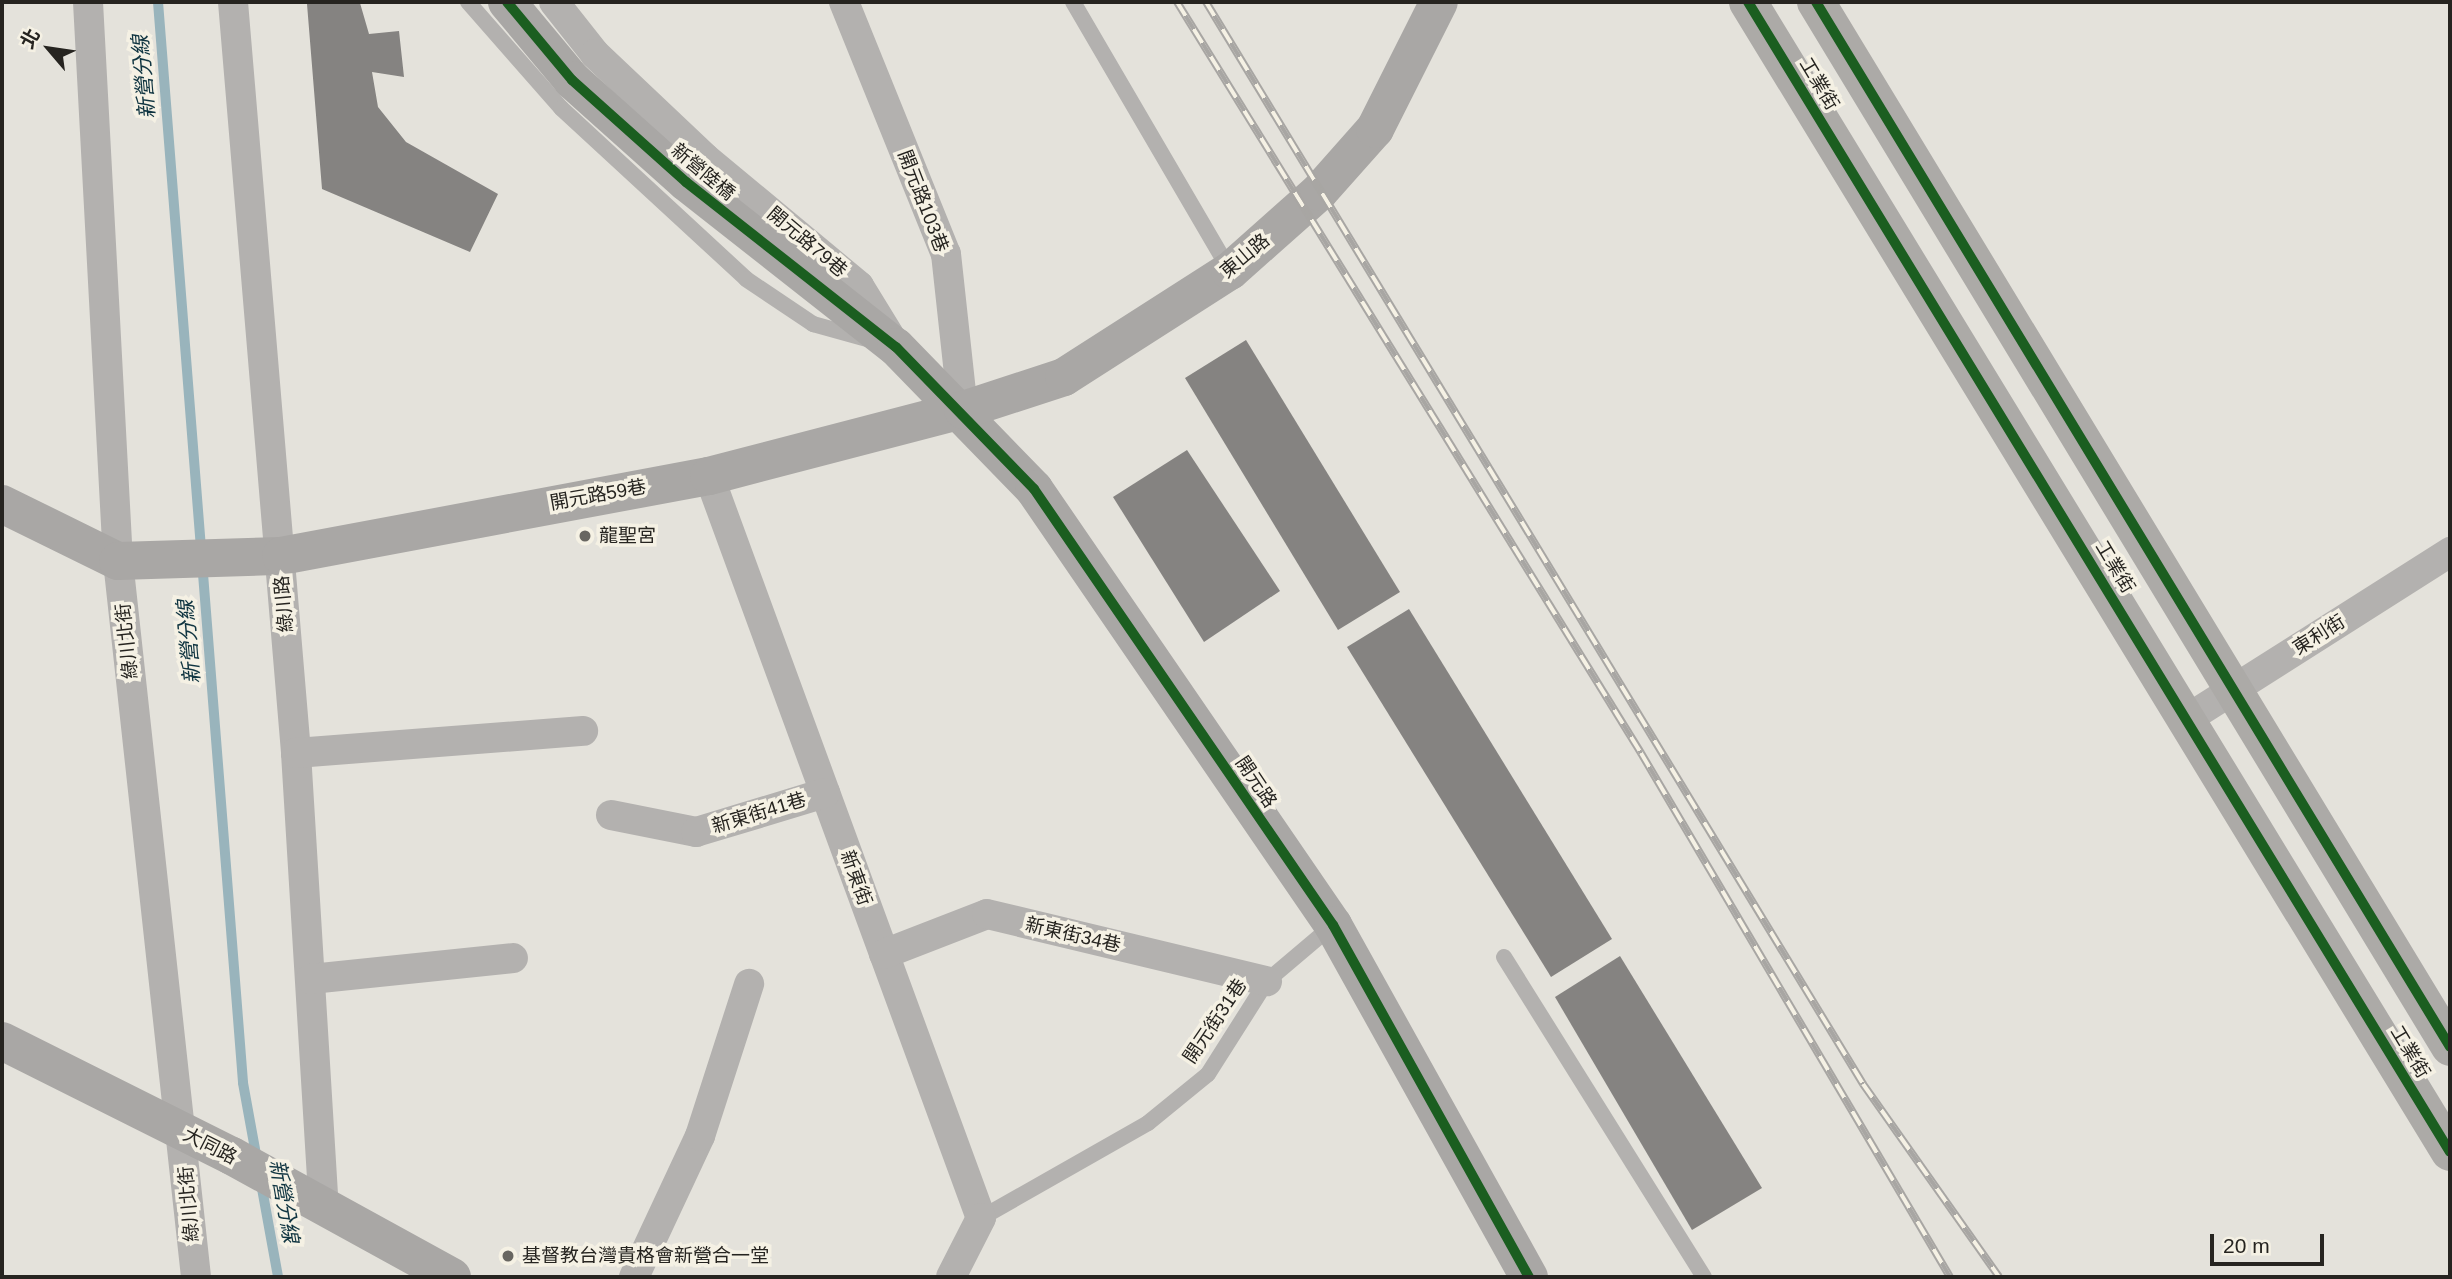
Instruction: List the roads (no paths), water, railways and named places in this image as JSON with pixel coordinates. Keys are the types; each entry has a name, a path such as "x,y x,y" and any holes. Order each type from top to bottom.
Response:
{"main road":[{"name":"工業街","path":"1748,2 2450,1153"},
{"name":"工業街","path":"1816,2 2237,686 2450,1047"}],"street":[{"name":"綠川北街","path":"88,2 118,561 183,1132 196,1277"},
{"name":"綠川路","path":"233,2 296,753 324,1207"},
{"name":"新營陸橋","path":"507,2 572,80 686,183 897,347"},
{"name":"開元路79巷","path":"554,2 595,54 705,158 859,286 897,347"},
{"name":"開元路103巷","path":"844,2 946,254 963,410"},
{"name":"東山路","path":"963,410 1064,377 1230,271 1319,191 1375,129 1439,2"},
{"name":"開元路","path":"897,347 963,410 1034,489 1333,925 1529,1277"},
{"name":"開元路59巷","path":"118,561 281,556 709,475 963,410"},
{"name":"新東街","path":"709,475 981,1218"},
{"path":"2,504 118,561"},
{"name":"東利街","path":"2187,719 2450,552"},
{"path":"296,753 583,731"},
{"name":"新東街41巷","path":"611,815 696,832 825,793"},
{"name":"新東街34巷","path":"884,954 987,914 1267,981"},
{"path":"310,979 513,958"},
{"path":"634,1277 700,1136 749,984"},
{"name":"大同路","path":"2,1041 232,1156 452,1277"},
{"path":"951,1277 981,1218"}],"lane":[{"path":"468,2 561,108 746,279 813,324 897,347"},
{"path":"1073,2 1230,271"},
{"name":"開元街31巷","path":"981,1218 1149,1123 1208,1074 1267,981 1333,925"},
{"path":"1504,957 1704,1277"}],"waterway":[{"name":"新營分線","path":"158,2 243,1083 257,1160"},
{"name":"新營分線","path":"261,1183 278,1277"}],"railway":[{"path":"1177,2 1641,753 1950,1277"},
{"path":"1206,2 1863,1084 1999,1277"}],"place":[{"name":"龍聖宮","path":"585,536"},
{"name":"基督教台灣貴格會新營合一堂","path":"508,1256"}]}
